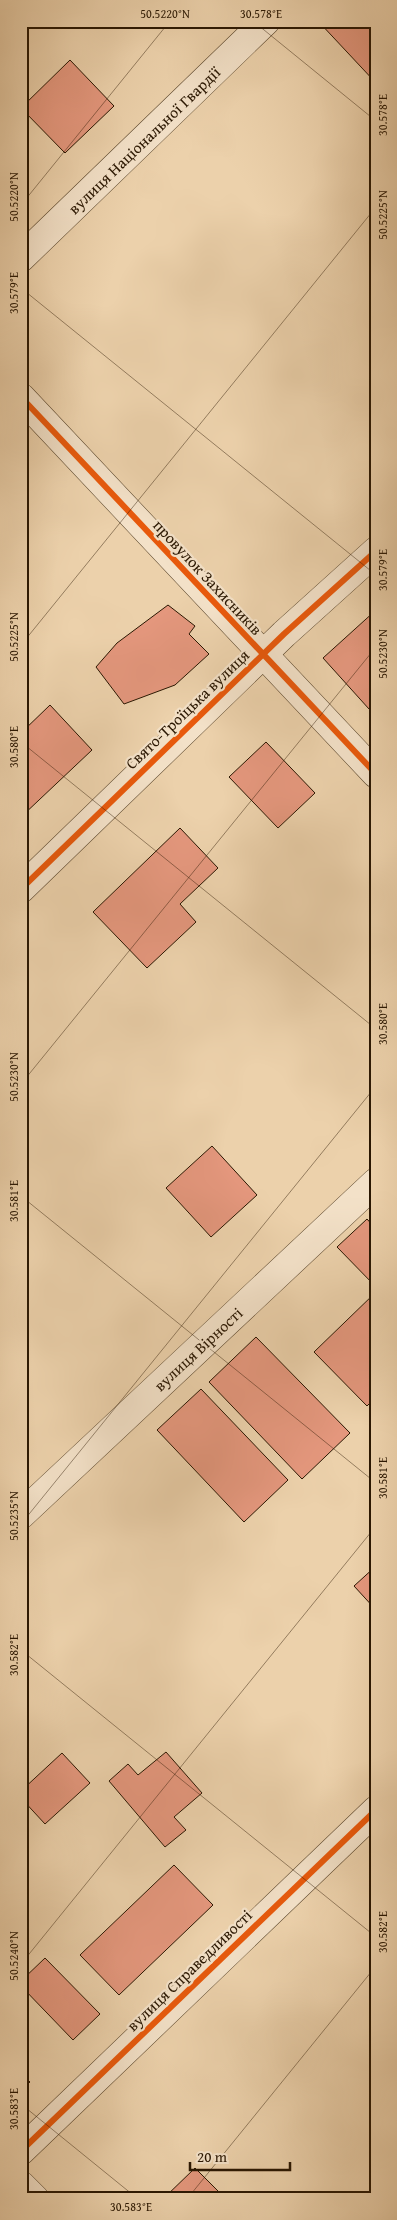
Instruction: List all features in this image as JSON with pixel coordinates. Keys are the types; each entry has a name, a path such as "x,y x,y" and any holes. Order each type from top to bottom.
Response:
{"street":[{"name":"вулиця Національної Гвардії","path":"21,258 266,21"},
{"name":"провулок Захисників","path":"21,397 376,774"},
{"name":"Свято-Троїцька вулиця","path":"21,889 262,655 376,551"},
{"name":"вулиця Вірності","path":"21,1515 376,1182"},
{"name":"вулиця Справедливості","path":"21,2151 376,1810"},
{"path":"21,2185 34,2199"}],"building":[{"path":"318,21 376,21 376,83"},
{"path":"70,60 114,106 65,153 21,108"},
{"path":"168,605 195,626 189,634 209,654 175,685 124,704 96,667 117,643"},
{"path":"376,610 376,703 369,709 323,658"},
{"path":"50,705 92,750 21,817 21,733"},
{"path":"266,742 315,793 278,828 229,777"},
{"path":"180,828 218,868 180,904 196,922 147,968 93,912"},
{"path":"212,1146 257,1195 211,1237 166,1188"},
{"path":"367,1219 376,1229 376,1287 337,1247"},
{"path":"376,1292 376,1397 367,1406 314,1352"},
{"path":"256,1337 350,1433 302,1479 209,1382"},
{"path":"201,1389 288,1480 244,1522 157,1430"},
{"path":"376,1566 376,1610 354,1586"},
{"path":"166,1752 202,1793 174,1817 186,1830 165,1847 109,1781 128,1764 138,1775"},
{"path":"62,1753 90,1783 45,1824 21,1798 21,1791"},
{"path":"174,1865 213,1905 119,1995 80,1955"},
{"path":"45,1958 100,2014 73,2040 21,1986 21,1981"},
{"path":"21,2073 30,2082 21,2090"},
{"path":"195,2168 226,2199 163,2199"}],"cycle path":[{"path":"21,397 376,774"},
{"path":"21,889 284,634 376,551"},
{"path":"21,2151 376,1810"}]}
